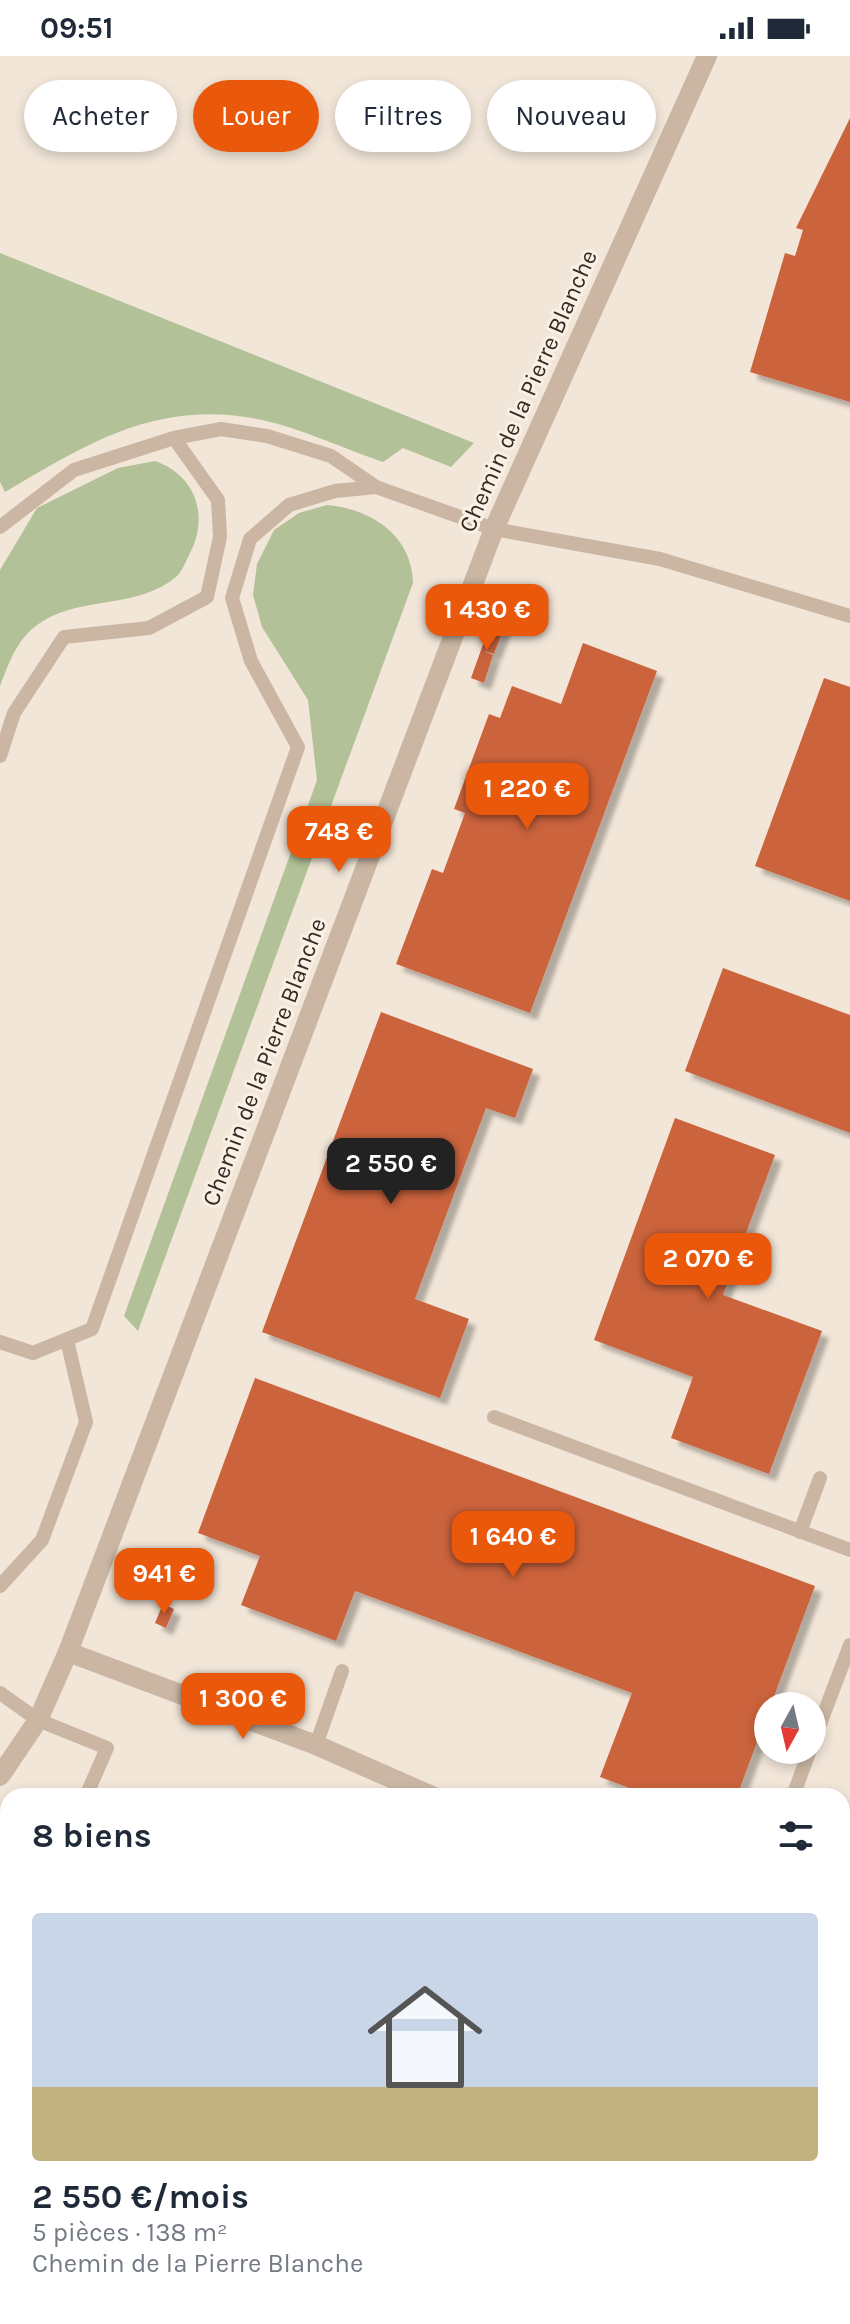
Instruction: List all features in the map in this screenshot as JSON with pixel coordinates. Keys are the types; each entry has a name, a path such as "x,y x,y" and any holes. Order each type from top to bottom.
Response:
{"street":[{"name":"Chemin de la Pierre Blanche","path":"0,1776 38,1720 68,1652 494,529 707,56"},
{"path":"68,1652 316,1745 414,1788"}],"lane":[{"path":"0,527 74,470 174,438 221,429 267,436 331,456 376,487 494,529 660,559 850,616"},
{"path":"0,756 14,713 64,637 149,628 207,597 220,537 218,500 174,438"},
{"path":"0,1342 33,1353 92,1329 298,747 251,661 232,598 250,539 289,505 335,491 376,487"},
{"path":"0,1586 42,1540 86,1422 67,1340"},
{"path":"494,1417 850,1550"},
{"path":"800,1532 820,1478"},
{"path":"826,1708 850,1645"},
{"path":"316,1745 342,1671"},
{"path":"0,1693 38,1720 107,1748 90,1788"},
{"path":"796,1788 805,1764"}],"green space":[{"path":"0,253 474,443 451,467 403,448 383,462 262,420 191,415 158,420 96,441 5,492 0,482"},
{"path":"155,461 181,476 195,499 198,526 195,541 181,571 162,586 146,593 75,608 43,621 21,641 0,686 0,570 37,508 118,468"},
{"path":"327,505 359,512 386,528 405,551 413,583 138,1331 124,1316 317,780 308,700 262,627 253,595 257,564 274,530 299,513"}],"building":[{"path":"850,118 850,402 750,372 785,253 795,256 803,230 796,228"},
{"path":"499,598 512,603 504,625 491,621"},
{"path":"491,622 504,627 494,654 484,651 493,655 484,683 471,678"},
{"path":"583,643 657,671 530,1013 396,964 432,869 443,873 465,813 454,809 489,714 500,718 512,686 561,704"},
{"path":"824,678 850,687 850,901 755,866"},
{"path":"723,968 850,1015 850,1133 685,1071"},
{"path":"381,1012 533,1069 515,1118 486,1108 415,1299 469,1319 440,1398 262,1332"},
{"path":"675,1118 775,1155 723,1295 822,1331 769,1474 671,1438 693,1377 594,1340"},
{"path":"255,1378 815,1586 776,1692 754,1692 754,1750 740,1788 630,1788 600,1777 632,1693 355,1591 336,1641 241,1605 260,1556 198,1533"},
{"path":"163,1604 174,1609 166,1628 155,1623"}]}
